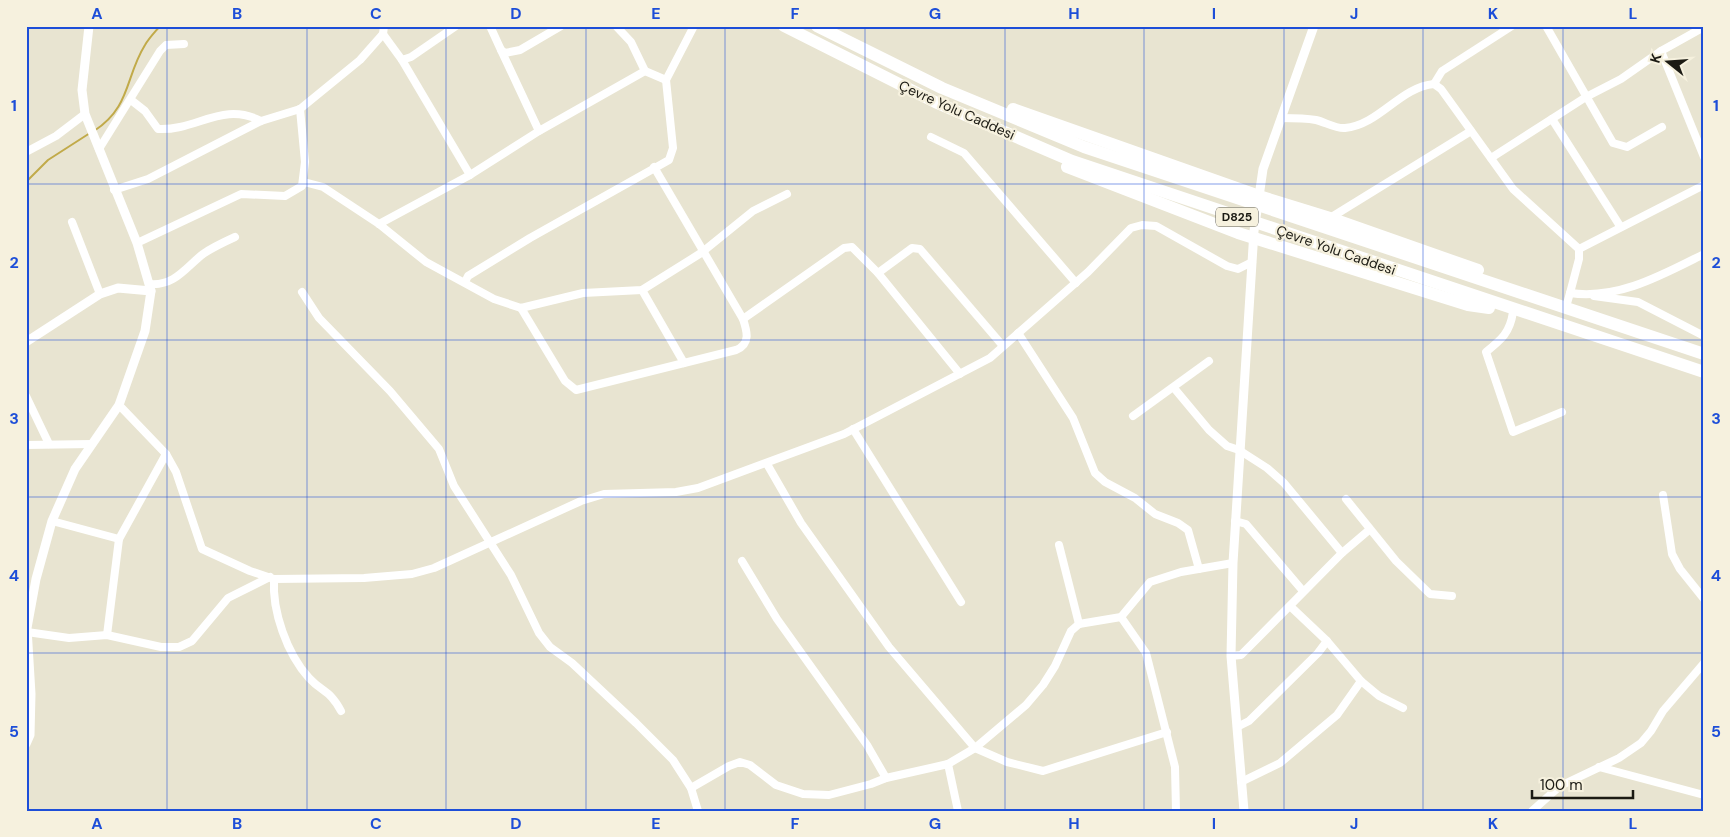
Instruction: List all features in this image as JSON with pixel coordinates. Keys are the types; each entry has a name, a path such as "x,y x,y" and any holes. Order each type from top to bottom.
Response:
{"highway":[{"name":"Çevre Yolu Caddesi","path":"784,26 935,102 1072,161 1527,315 1704,372"},
{"name":"Çevre Yolu Caddesi","path":"817,26 942,88 1084,147 1704,354"},
{"path":"942,88 1046,120 1258,199 1330,218 1460,262 1566,307"},
{"path":"935,102 1039,156 1160,205 1468,305 1527,315"}],"street":[{"path":"26,744 30,735 27,632 36,579 52,521 75,468 119,405 145,331 150,287 137,243 114,190 85,114 82,90 89,26"},
{"path":"402,60 410,57 456,26"},
{"path":"490,26 539,131"},
{"path":"502,50 511,53 520,50 561,26"},
{"path":"616,26 631,42 645,71 666,80"},
{"path":"465,282 468,276 530,238 669,160 672,152 666,80 694,26"},
{"path":"1242,810 1231,656 1233,563 1254,234 1263,169 1314,26"},
{"path":"1434,84 1442,72 1512,26"},
{"path":"1546,26 1613,143 1618,146 1627,147 1636,144 1662,127"},
{"path":"1491,158 1586,97 1621,79 1661,51 1704,27"},
{"path":"114,190 148,179 261,121 300,109 342,76 384,30 470,175"},
{"path":"99,149 108,131 131,100 130,98 166,45 184,44"},
{"path":"1661,51 1704,157"},
{"path":"379,224 470,175 539,131 645,71"},
{"path":"1281,118 1315,120 1344,129 1362,124 1409,92 1425,85 1434,84 1441,89 1513,189 1579,249"},
{"path":"131,100 145,111 158,129 181,128 202,119 240,112 261,121"},
{"path":"137,243 241,194 285,196 302,186 305,162 300,109"},
{"path":"26,152 56,136 85,114"},
{"path":"1552,119 1620,226"},
{"path":"1330,218 1471,131"},
{"path":"931,137 964,153 1014,208 1076,283"},
{"path":"521,308 565,381 576,390 743,347 748,337 743,319 654,167"},
{"path":"304,182 323,187 379,224 426,262 494,299 521,308 583,293 642,290 704,251 753,211 787,194"},
{"path":"1566,307 1579,249 1620,226 1704,185"},
{"path":"72,222 100,294"},
{"path":"119,405 166,454 176,472 202,549 250,572 272,578 364,578 412,574 434,568 551,513 604,494 676,492 698,488 767,464 853,430 990,358 1076,283 1131,228 1142,225 1156,226 1227,266 1238,269 1252,262"},
{"path":"26,342 100,294 118,288 150,287 173,280 203,254 235,237"},
{"path":"743,319 849,246 857,250 878,273 960,374"},
{"path":"878,273 912,248 920,249 1003,346"},
{"path":"1587,295 1626,290 1704,254"},
{"path":"642,290 684,363"},
{"path":"302,292 319,318 390,391 439,449 454,486 511,574 539,633 550,646 572,663 673,760 691,788 698,811"},
{"path":"1570,293 1638,302 1704,336"},
{"path":"1513,312 1512,325 1506,336 1486,352 1513,432 1562,412"},
{"path":"1018,333 1073,418 1095,473 1105,482 1135,498 1155,514 1178,523 1188,530 1199,569"},
{"path":"1133,416 1209,361"},
{"path":"1174,388 1209,430 1227,446 1240,450 1268,468 1284,483 1342,553"},
{"path":"26,396 49,444"},
{"path":"853,430 961,602"},
{"path":"26,445 92,444"},
{"path":"107,635 119,539 166,454"},
{"path":"767,464 801,523 890,647 975,748 1007,762 1043,771 1167,732"},
{"path":"1663,495 1672,554 1680,569 1704,599"},
{"path":"1346,499 1369,530 1396,561 1430,594 1452,596"},
{"path":"1236,520 1246,524 1303,591"},
{"path":"52,521 119,539"},
{"path":"1231,656 1241,655 1303,591 1369,530"},
{"path":"1059,545 1079,624"},
{"path":"742,560 777,619 867,746 886,778"},
{"path":"691,788 729,766 740,762 750,765 776,785 803,794 829,795 886,778 948,764 975,748 1026,705 1056,666 1071,631 1079,624 1121,617 1150,582 1181,572 1233,563"},
{"path":"27,632 69,638 107,635 161,647 179,647 192,640 228,598 272,578"},
{"path":"272,578 273,597 294,658 308,677 333,695 341,711"},
{"path":"1290,606 1327,641 1361,681 1379,696 1403,708"},
{"path":"1121,617 1142,644 1146,653 1167,732 1174,767 1176,811"},
{"path":"1236,727 1249,721 1318,653 1327,641"},
{"path":"1532,811 1560,786 1619,758 1641,743 1652,731 1668,703 1704,663"},
{"path":"1241,782 1280,764 1336,714 1361,681"},
{"path":"948,764 958,811"},
{"path":"1599,767 1704,795"}],"waterway":[{"path":"94,131 115,112 126,91 139,57 147,42 160,26"},
{"path":"26,182 48,160 90,133"}]}
